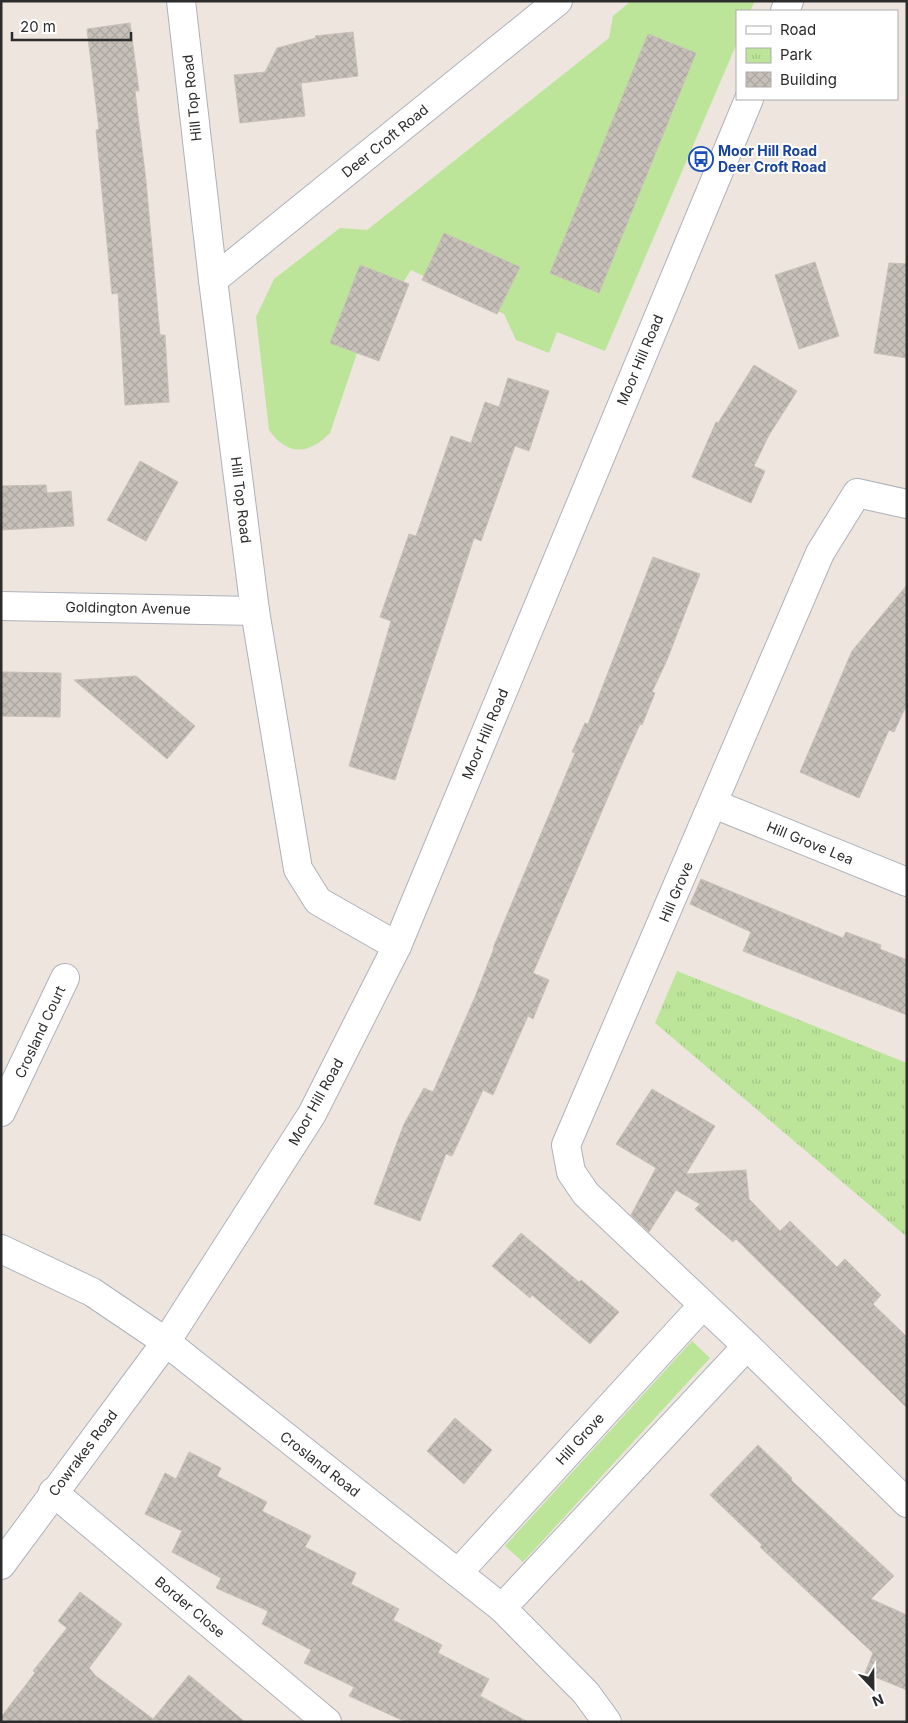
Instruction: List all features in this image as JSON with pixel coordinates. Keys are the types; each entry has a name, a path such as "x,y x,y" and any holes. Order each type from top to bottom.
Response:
{"street":[{"name":"Hill Top Road","path":"181,1 213,280 255,611 298,869 318,901 397,946"},
{"name":"Deer Croft Road","path":"213,280 558,1"},
{"name":"Moor Hill Road","path":"166,1342 312,1114 397,946 749,100"},
{"name":"Hill Grove","path":"907,504 857,493 820,553 714,804 566,1145 572,1172 586,1194 747,1346 907,1503"},
{"name":"Goldington Avenue","path":"1,606 255,611"},
{"name":"Hill Grove Lea","path":"714,804 907,882"},
{"name":"Crosland Court","path":"1,1112 65,978"},
{"name":"Crosland Road","path":"1,1248 92,1292 166,1342 502,1608 586,1693 607,1722"},
{"name":"Hill Grove","path":"458,1572 703,1304"},
{"name":"Cowrakes Road","path":"1,1565 53,1492 166,1342"},
{"path":"502,1608 747,1346"},
{"name":"Border Close","path":"53,1492 327,1722"}],"green space":[{"path":"631,1 755,1 750,10 736,10 736,45 605,351 557,332 549,353 516,340 504,314 411,270 357,353 330,433 306,449 298,450 283,445 269,430 256,317 274,279 340,228 367,230 609,38 613,16"},
{"path":"677,971 907,1063 907,1237 655,1023"},
{"path":"692,1341 710,1358 523,1562 505,1546"}],"building":[{"path":"130,23 139,91 135,91 146,181 160,335 165,335 169,402 125,405 118,293 112,294 96,130 99,129 87,29"},
{"path":"353,32 358,76 301,83 305,116 240,123 234,75 265,72 277,48 316,38 315,36"},
{"path":"648,34 696,53 599,293 550,273"},
{"path":"444,233 520,267 497,314 422,280"},
{"path":"815,262 839,336 799,349 775,275"},
{"path":"889,263 907,264 907,358 874,353"},
{"path":"360,265 409,284 379,361 330,343"},
{"path":"754,365 797,391 769,435 754,466 765,471 751,503 692,477 716,422 718,423"},
{"path":"508,378 549,391 529,451 515,446 481,541 474,538 395,780 349,766 391,621 380,617 409,534 416,536 451,436 471,443 485,402 499,407"},
{"path":"140,461 178,482 146,541 107,520"},
{"path":"46,485 47,493 71,491 74,526 1,530 1,486"},
{"path":"653,557 700,574 667,660 652,692 655,693 642,725 640,724 619,771 533,973 549,980 533,1019 528,1016 493,1095 483,1090 452,1156 446,1154 420,1221 374,1204 404,1124 424,1088 433,1092 475,997 493,948 575,753 572,752 585,723 588,724"},
{"path":"907,585 907,704 894,732 889,730 859,798 800,772 852,651"},
{"path":"1,672 61,673 60,717 1,716"},
{"path":"136,676 195,726 167,759 74,680"},
{"path":"701,879 843,938 846,932 881,945 880,949 907,960 907,1015 743,951 751,932 690,904"},
{"path":"652,1089 715,1126 686,1174 746,1170 749,1199 780,1231 790,1221 837,1267 845,1259 881,1295 873,1304 907,1337 907,1408 736,1239 733,1242 695,1209 700,1204 676,1190 649,1232 631,1215 656,1168 616,1144"},
{"path":"521,1233 579,1282 581,1280 619,1312 590,1344 532,1295 530,1298 492,1266"},
{"path":"455,1418 492,1450 464,1484 427,1451"},
{"path":"758,1445 792,1478 791,1480 894,1576 871,1599 907,1615 907,1690 865,1673 873,1653 760,1547 762,1545 710,1495"},
{"path":"189,1452 221,1468 217,1476 267,1502 262,1511 311,1536 305,1547 356,1573 351,1584 399,1609 393,1620 442,1645 438,1653 489,1679 480,1696 528,1722 406,1722 349,1696 354,1687 304,1663 311,1650 262,1624 268,1611 216,1588 221,1578 172,1552 182,1531 145,1514 165,1473 176,1479"},
{"path":"80,1592 122,1624 89,1668 96,1676 153,1719 189,1675 245,1722 1,1722 1,1717 35,1673 33,1671 67,1628 58,1621"}],"place":[{"name":"Moor Hill Road Deer Croft Road","path":"701,159"}]}
